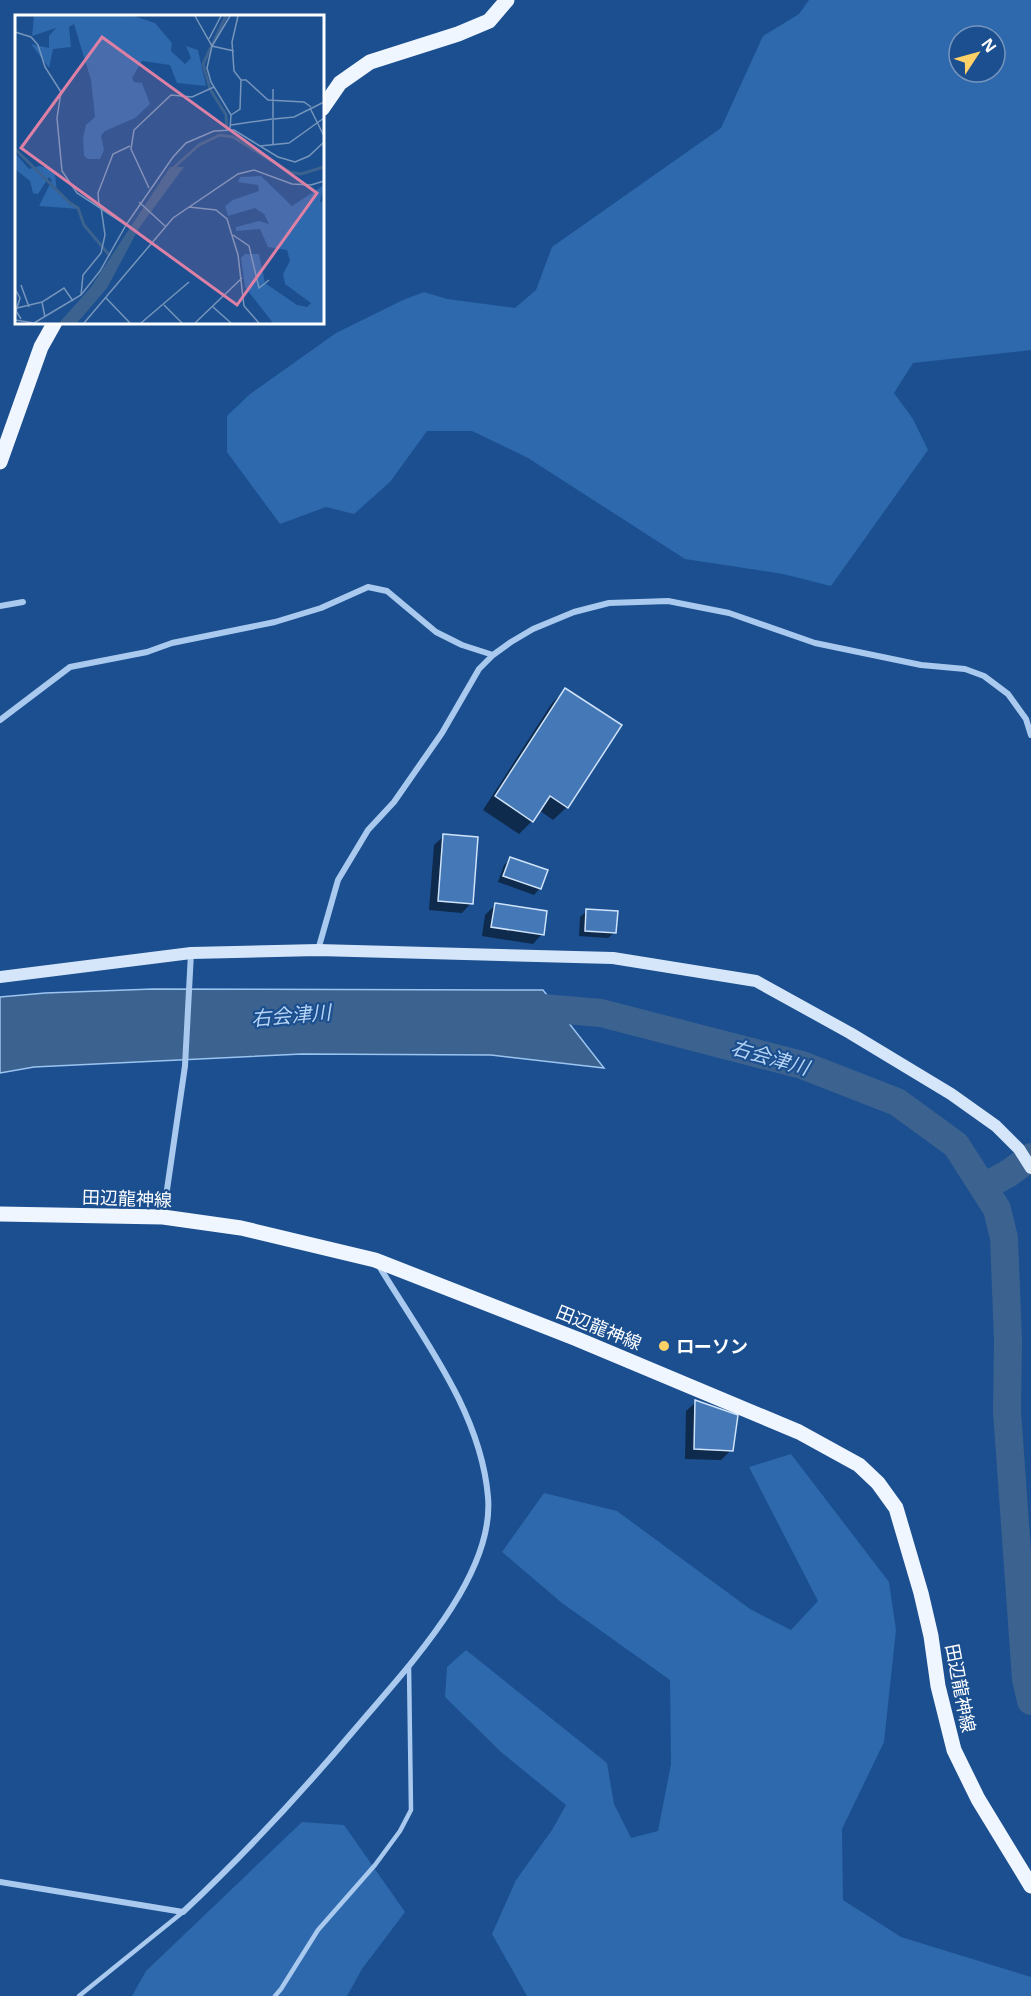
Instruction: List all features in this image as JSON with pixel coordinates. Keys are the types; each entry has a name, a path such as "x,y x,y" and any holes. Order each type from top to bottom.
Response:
{"main road":[{"path":"324,106 340,83 370,62 458,34 489,21 507,0"},
{"path":"0,462 41,347 54,324"},
{"name":"田辺龍神線","path":"0,1214 163,1217 241,1228 375,1260 577,1339 799,1432 859,1465 878,1483 896,1508 926,1615 938,1686 954,1750 978,1799 1031,1886"}],"street":[{"path":"0,720 70,667 147,652 172,643 275,621 321,608 368,586 387,591 436,632 462,645 493,655"},
{"path":"318,950 338,880 368,830 394,802 442,733 479,669 493,655 533,629 574,612 609,603 668,601 729,613 815,643 921,665 965,669 984,676 1008,694 1026,719 1031,735"},
{"path":"0,606 23,602"},
{"path":"0,977 191,953 318,950 613,958 756,981 850,1033 951,1094 996,1126 1019,1149 1031,1168"},
{"path":"163,1217 185,1066 191,953"},
{"path":"0,1882 183,1912 227,1871 306,1787 409,1666 441,1625 460,1595 488,1527 488,1497 480,1453 459,1398 375,1260"}],"lane":[{"path":"275,1996 318,1930 375,1865 400,1831 411,1810 409,1666"},
{"path":"79,1996 183,1912"}],"shaded area":[{"path":"809,0 1031,0 1031,350 913,363 894,393 913,419 928,450 831,586 783,574 685,559 528,458 472,431 427,431 390,482 354,514 326,507 280,524 227,452 227,416 250,394 336,333 424,292 447,299 515,308 536,290 552,247 721,128 763,36 799,14"},
{"path":"791,1454 889,1582 896,1630 884,1742 842,1829 843,1900 901,1937 1031,1977 1031,1996 527,1996 492,1934 516,1880 552,1830 566,1805 501,1752 445,1697 447,1667 466,1650 607,1763 614,1804 631,1838 658,1831 671,1764 670,1680 562,1603 502,1552 544,1493 617,1511 750,1609 791,1630 818,1601 749,1467"},
{"path":"302,1822 344,1825 405,1912 362,1969 347,1996 132,1996 146,1971"}],"water":[{"path":"153,989 543,990 604,1068 491,1055 302,1054 34,1067 0,1073 0,997"}],"building":[{"path":"565,688 622,725 568,808 550,796 533,822 495,796"},
{"path":"443,834 478,837 473,904 438,901"},
{"path":"510,857 548,870 541,889 503,876"},
{"path":"495,903 547,911 544,935 491,927"},
{"path":"586,909 618,911 616,933 585,931"},
{"path":"695,1400 738,1415 733,1451 694,1449"}],"waterway":[{"name":"右会津川","path":"520,1006 601,1013 802,1065 897,1102 956,1145 997,1209 1004,1238 1008,1340 1007,1411 1026,1679 1031,1701"},
{"path":"984,1187 1031,1157"}],"place":[{"name":"ローソン","path":"664,1346"}]}
